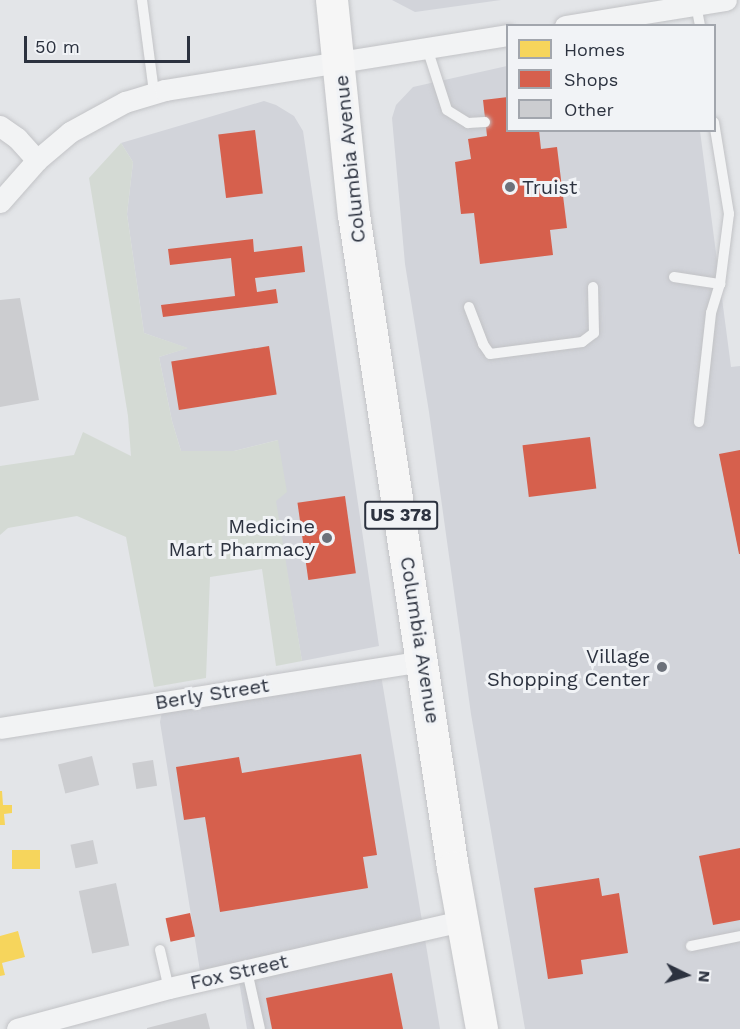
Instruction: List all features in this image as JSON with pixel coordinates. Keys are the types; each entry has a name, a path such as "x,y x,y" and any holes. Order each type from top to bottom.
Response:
{"main road":[{"name":"Columbia Avenue","path":"332,0 356,226 462,921 482,1029"}],"street":[{"path":"589,24 698,15 726,0"},
{"path":"0,202 37,160 70,132 106,110 154,93 506,35"},
{"path":"0,126 17,138 37,160"},
{"name":"Berly Street","path":"0,728 424,661"},
{"name":"Fox Street","path":"26,1028 169,988 462,921"}],"lane":[{"path":"142,0 154,93"},
{"path":"427,48 447,110 468,123 485,122"},
{"path":"699,422 711,313 720,284 729,214 716,132"},
{"path":"674,277 720,284"},
{"path":"469,307 483,344 490,354 582,342 594,333 593,287"},
{"path":"691,946 740,936"},
{"path":"160,950 169,988"},
{"path":"247,971 260,1029"}],"shaded area":[{"path":"392,0 501,0 415,12"},
{"path":"506,66 506,132 700,132 731,367 740,366 740,1029 525,1029 471,714 429,412 405,264 392,118 396,105 413,87"},
{"path":"264,101 294,116 303,131 379,646 302,661 275,501 278,440 234,451 181,451 172,421 159,357 187,348 144,333 127,214 133,162 121,143"},
{"path":"121,143 133,162 127,214 144,333 188,348 159,357 172,421 181,451 234,451 278,440 287,492 276,501 302,661 276,666 262,569 210,577 206,678 154,687 126,537 77,516 8,528 0,535 0,466 74,455 83,432 131,456 128,416 89,178"},
{"path":"381,675 440,1029 247,1029 236,963 200,971 160,722 162,712"}],"building: Homes":[{"path":"0,791 2,791 3,805 12,805 12,813 4,814 5,825 0,825"},
{"path":"12,850 40,850 40,869 12,869"},
{"path":"18,931 25,957 2,963 5,975 0,976 0,936"}],"building: Shops":[{"name":"Truist","path":"506,97 506,132 539,132 541,149 557,147 567,228 550,230 553,255 480,264 474,213 461,214 455,162 471,159 468,139 487,136 483,100"},
{"path":"255,130 263,194 226,198 218,135"},
{"path":"253,239 254,252 302,246 305,272 255,278 257,292 276,289 278,303 163,317 161,305 235,296 231,258 170,265 168,249"},
{"path":"269,346 277,394 179,410 171,361"},
{"path":"590,437 596,489 529,497 523,445"},
{"path":"740,450 740,554 739,554 719,454"},
{"name":"Medicine Mart Pharmacy","path":"345,496 356,573 308,580 297,503"},
{"path":"361,754 377,855 363,857 368,888 220,912 205,817 184,820 176,767 239,757 242,773"},
{"path":"740,848 740,920 713,925 699,856"},
{"path":"599,878 602,896 619,893 628,953 581,960 583,974 548,979 534,888"},
{"path":"190,913 195,936 171,942 166,918"},
{"path":"392,973 403,1029 272,1029 266,998"}],"building: Other":[{"path":"20,298 39,400 0,407 0,300"},
{"path":"92,756 99,785 65,794 58,764"},
{"path":"153,760 157,786 136,789 132,763"},
{"path":"93,840 98,863 75,868 71,845"},
{"path":"116,883 129,946 92,954 79,891"},
{"path":"206,1013 210,1029 147,1029 147,1028"}],"place":[{"name":"Truist","path":"510,187"},
{"name":"Medicine Mart Pharmacy","path":"327,538"},
{"name":"Village Shopping Center","path":"662,667"}]}
